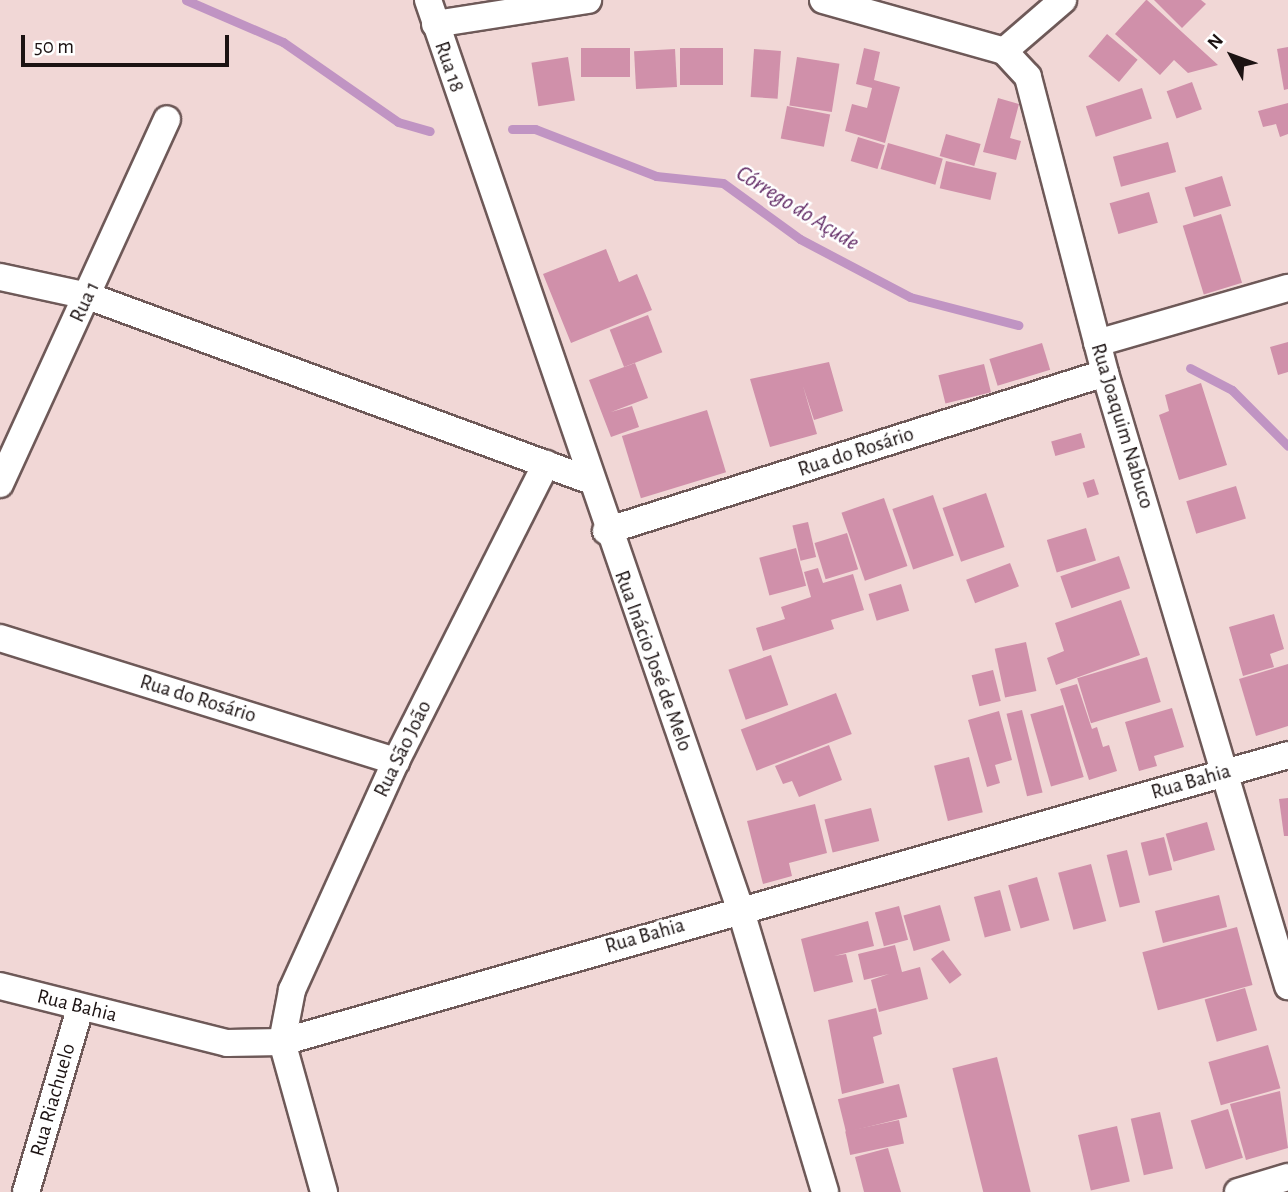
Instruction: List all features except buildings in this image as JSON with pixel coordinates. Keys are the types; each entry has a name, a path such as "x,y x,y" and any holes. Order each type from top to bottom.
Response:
{"street":[{"path":"431,12 588,0"},
{"path":"823,0 1004,51 1063,0"},
{"name":"Rua 18","path":"431,12 472,133"},
{"name":"Rua Joaquim Nabuco","path":"1004,51 1028,78 1040,108 1105,373 1227,772 1288,986"},
{"name":"Rua 1","path":"0,484 167,119"},
{"name":"Rua Inácio José de Melo","path":"472,133 606,531 740,908 825,1192"},
{"path":"0,277 88,296 589,480"},
{"path":"1097,343 1288,288"},
{"name":"Rua do Rosário","path":"606,531 1105,373"},
{"name":"Rua São João","path":"282,1042 292,990 396,761 545,464"},
{"name":"Rua do Rosário","path":"0,638 396,761"},
{"name":"Rua Bahia","path":"0,986 227,1043 282,1042 740,908 1288,755"},
{"name":"Rua Riachuelo","path":"26,1192 80,1007"},
{"path":"282,1042 324,1192"},
{"path":"1238,1192 1288,1177"}],"waterway":[{"name":"Córrego do Açude","path":"186,0 283,42 398,122 430,131"},
{"name":"Córrego do Açude","path":"512,129 535,129 656,176 723,183 800,239 910,297 1018,325"},
{"name":"Córrego do Açude","path":"1190,368 1232,390 1288,446"}]}
